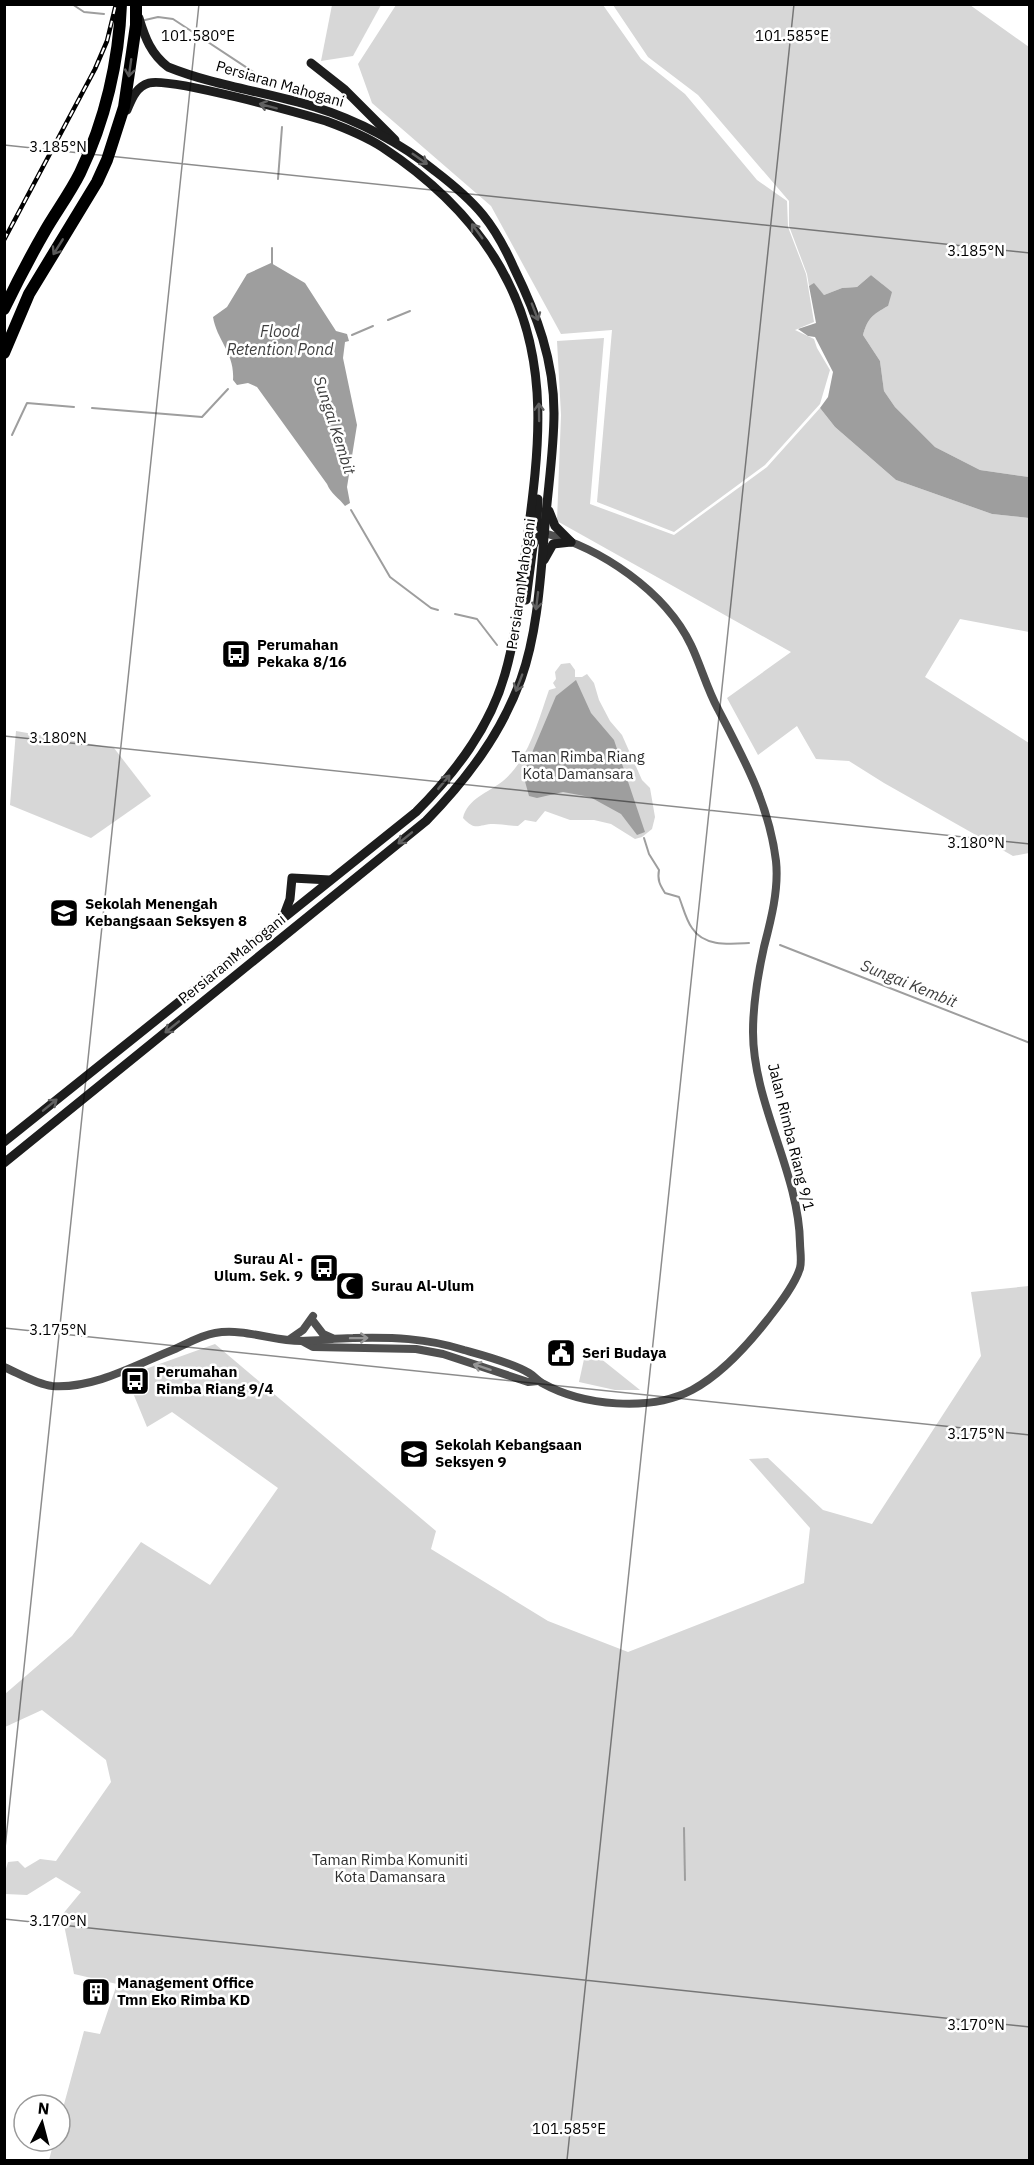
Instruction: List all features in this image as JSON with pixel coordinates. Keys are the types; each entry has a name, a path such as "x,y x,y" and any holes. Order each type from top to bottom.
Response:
{"highway":[{"path":"4,309 35,249 80,174 89,151 106,103 115,59 121,4"},
{"path":"4,353 29,294 97,182 118,131 127,90 136,7"}],"main road":[{"name":"Persiaran Mahogani","path":"4,1162 426,821 454,792 486,750 506,714 521,678 534,627 554,414 552,382 541,329 532,303 506,250 483,215 433,169 403,147 358,124 316,107 168,67 159,61 150,49 144,37 136,7"},
{"path":"311,63 344,89 403,147"},
{"name":"Persiaran Mahogani","path":"4,1142 417,812 450,775 476,739 505,675 516,623 536,470 539,439 538,384 529,335 520,308 508,281 473,225 424,177 381,146 325,121 195,88 160,82 141,87 133,96 118,131"},
{"path":"516,623 524,608 533,546 536,539 544,533 537,524 539,485 536,470"},
{"path":"547,500 552,522 571,542"},
{"path":"540,570 553,544 571,542"},
{"path":"283,918 290,899 292,878 330,880"}],"street":[{"name":"Jalan Rimba Riang 9/1","path":"4,1367 50,1386 81,1385 111,1376 213,1333 236,1332 301,1341 333,1338 395,1338 442,1343 530,1373 538,1382 560,1391 597,1401 633,1405 671,1399 695,1388 730,1362 760,1330 781,1301 800,1268 800,1237 797,1211 762,1086 753,1035 756,990 771,921 776,873 776,862 763,803 753,775 711,697 691,645 674,616 618,567 595,552 544,533"},
{"path":"290,1339 303,1330 313,1318 323,1334 333,1338"},
{"path":"301,1341 313,1347 416,1349 443,1354 516,1379 538,1382"}],"green space":[{"path":"332,5 381,5 353,56 321,61"},
{"path":"396,5 603,5 641,59 685,94 757,180 787,201 788,227 806,274 814,322 795,330 814,339 830,370 820,404 765,465 674,532 597,502 612,330 561,334 491,206 372,103 358,64"},
{"path":"613,5 970,5 1029,47 1029,477 980,470 935,447 895,407 884,391 880,361 863,335 871,318 888,306 882,284 871,275 857,287 842,288 824,295 814,284 809,286 807,274 789,226 789,201 698,95 648,57"},
{"path":"604,338 590,504 674,535 767,467 820,408 835,427 896,480 992,514 1029,518 1029,632 960,619 925,677 1029,743 1029,853 1013,856 849,761 816,759 797,726 758,755 727,698 791,652 557,521 561,415 557,341"},
{"name":"Taman Rimba Riang Kota Damansara","path":"570,663 575,670 575,677 587,674 594,683 599,700 610,721 622,735 642,780 650,788 655,817 652,829 642,837 635,839 611,824 594,820 570,820 545,811 536,822 525,820 518,826 471,825 463,818 465,811 479,796 503,781 520,762 532,739 549,690 556,688 553,683 556,679 555,672 561,664"},
{"path":"16,731 114,748 151,796 91,838 10,805"},
{"name":"Taman Rimba Komuniti Kota Damansara","path":"1029,1286 1029,2160 49,2160 51,2153 72,2153 72,2093 67,2093 84,2031 100,2034 117,1984 74,1974 62,1915 81,1892 56,1877 27,1895 5,1894 5,1872 8,1862 18,1861 25,1868 40,1859 56,1861 111,1782 106,1760 42,1710 5,1727 5,1694 72,1636 141,1542 210,1585 278,1488 172,1412 147,1427 126,1376 215,1344 436,1531 431,1549 548,1621 628,1652 804,1583 810,1528 749,1459 768,1458 823,1510 872,1524 981,1356 971,1292"},
{"path":"600,1358 640,1390 615,1390 579,1382 584,1359"}],"water":[{"name":"Flood Retention Pond","path":"271,263 305,283 336,331 347,334 349,341 345,342 343,358 357,425 347,487 350,503 345,506 331,491 257,387 248,383 237,385 233,380 229,355 215,325 213,317 227,307 247,274"},
{"path":"871,275 892,292 888,306 871,318 863,335 880,361 884,391 895,407 935,447 980,470 1029,477 1029,518 992,514 896,480 835,427 820,408 828,397 833,372 815,337 808,336 798,329 816,323 809,286 814,283 824,295 842,288 857,287"},
{"path":"576,680 591,713 614,740 645,832 637,835 621,814 590,797 563,792 537,798 529,796 523,774 556,696"}],"waterway":[{"name":"Sungai Kembit","path":"72,4 84,12 104,14"},
{"name":"Sungai Kembit","path":"145,20 158,17 173,19 258,75"},
{"name":"Sungai Kembit","path":"278,179 282,127"},
{"name":"Sungai Kembit","path":"272,248 272,265"},
{"path":"388,320 410,311"},
{"path":"352,335 373,326"},
{"path":"92,408 202,417 228,389"},
{"path":"12,435 27,403 74,407"},
{"name":"Sungai Kembit","path":"351,510 390,577 431,608 438,610"},
{"name":"Sungai Kembit","path":"455,614 477,619 497,645"},
{"name":"Sungai Kembit","path":"644,838 649,854 659,870 659,880 665,893 679,897 688,921 697,934 718,943 749,943"},
{"name":"Sungai Kembit","path":"780,945 1030,1043"},
{"path":"684,1828 685,1880"}],"railway":[{"path":"4,240 95,69 107,41 116,4"}],"place":[{"name":"Perumahan Pekaka 8/16","path":"236,654"},
{"name":"Sekolah Menengah Kebangsaan Seksyen 8","path":"64,913"},
{"name":"Surau Al - Ulum. Sek. 9","path":"324,1268"},
{"name":"Surau Al-Ulum","path":"350,1286"},
{"name":"Seri Budaya","path":"561,1353"},
{"name":"Perumahan Rimba Riang 9/4","path":"135,1381"},
{"name":"Sekolah Kebangsaan Seksyen 9","path":"414,1454"},
{"name":"Management Office Tmn Eko Rimba KD","path":"96,1992"}]}
